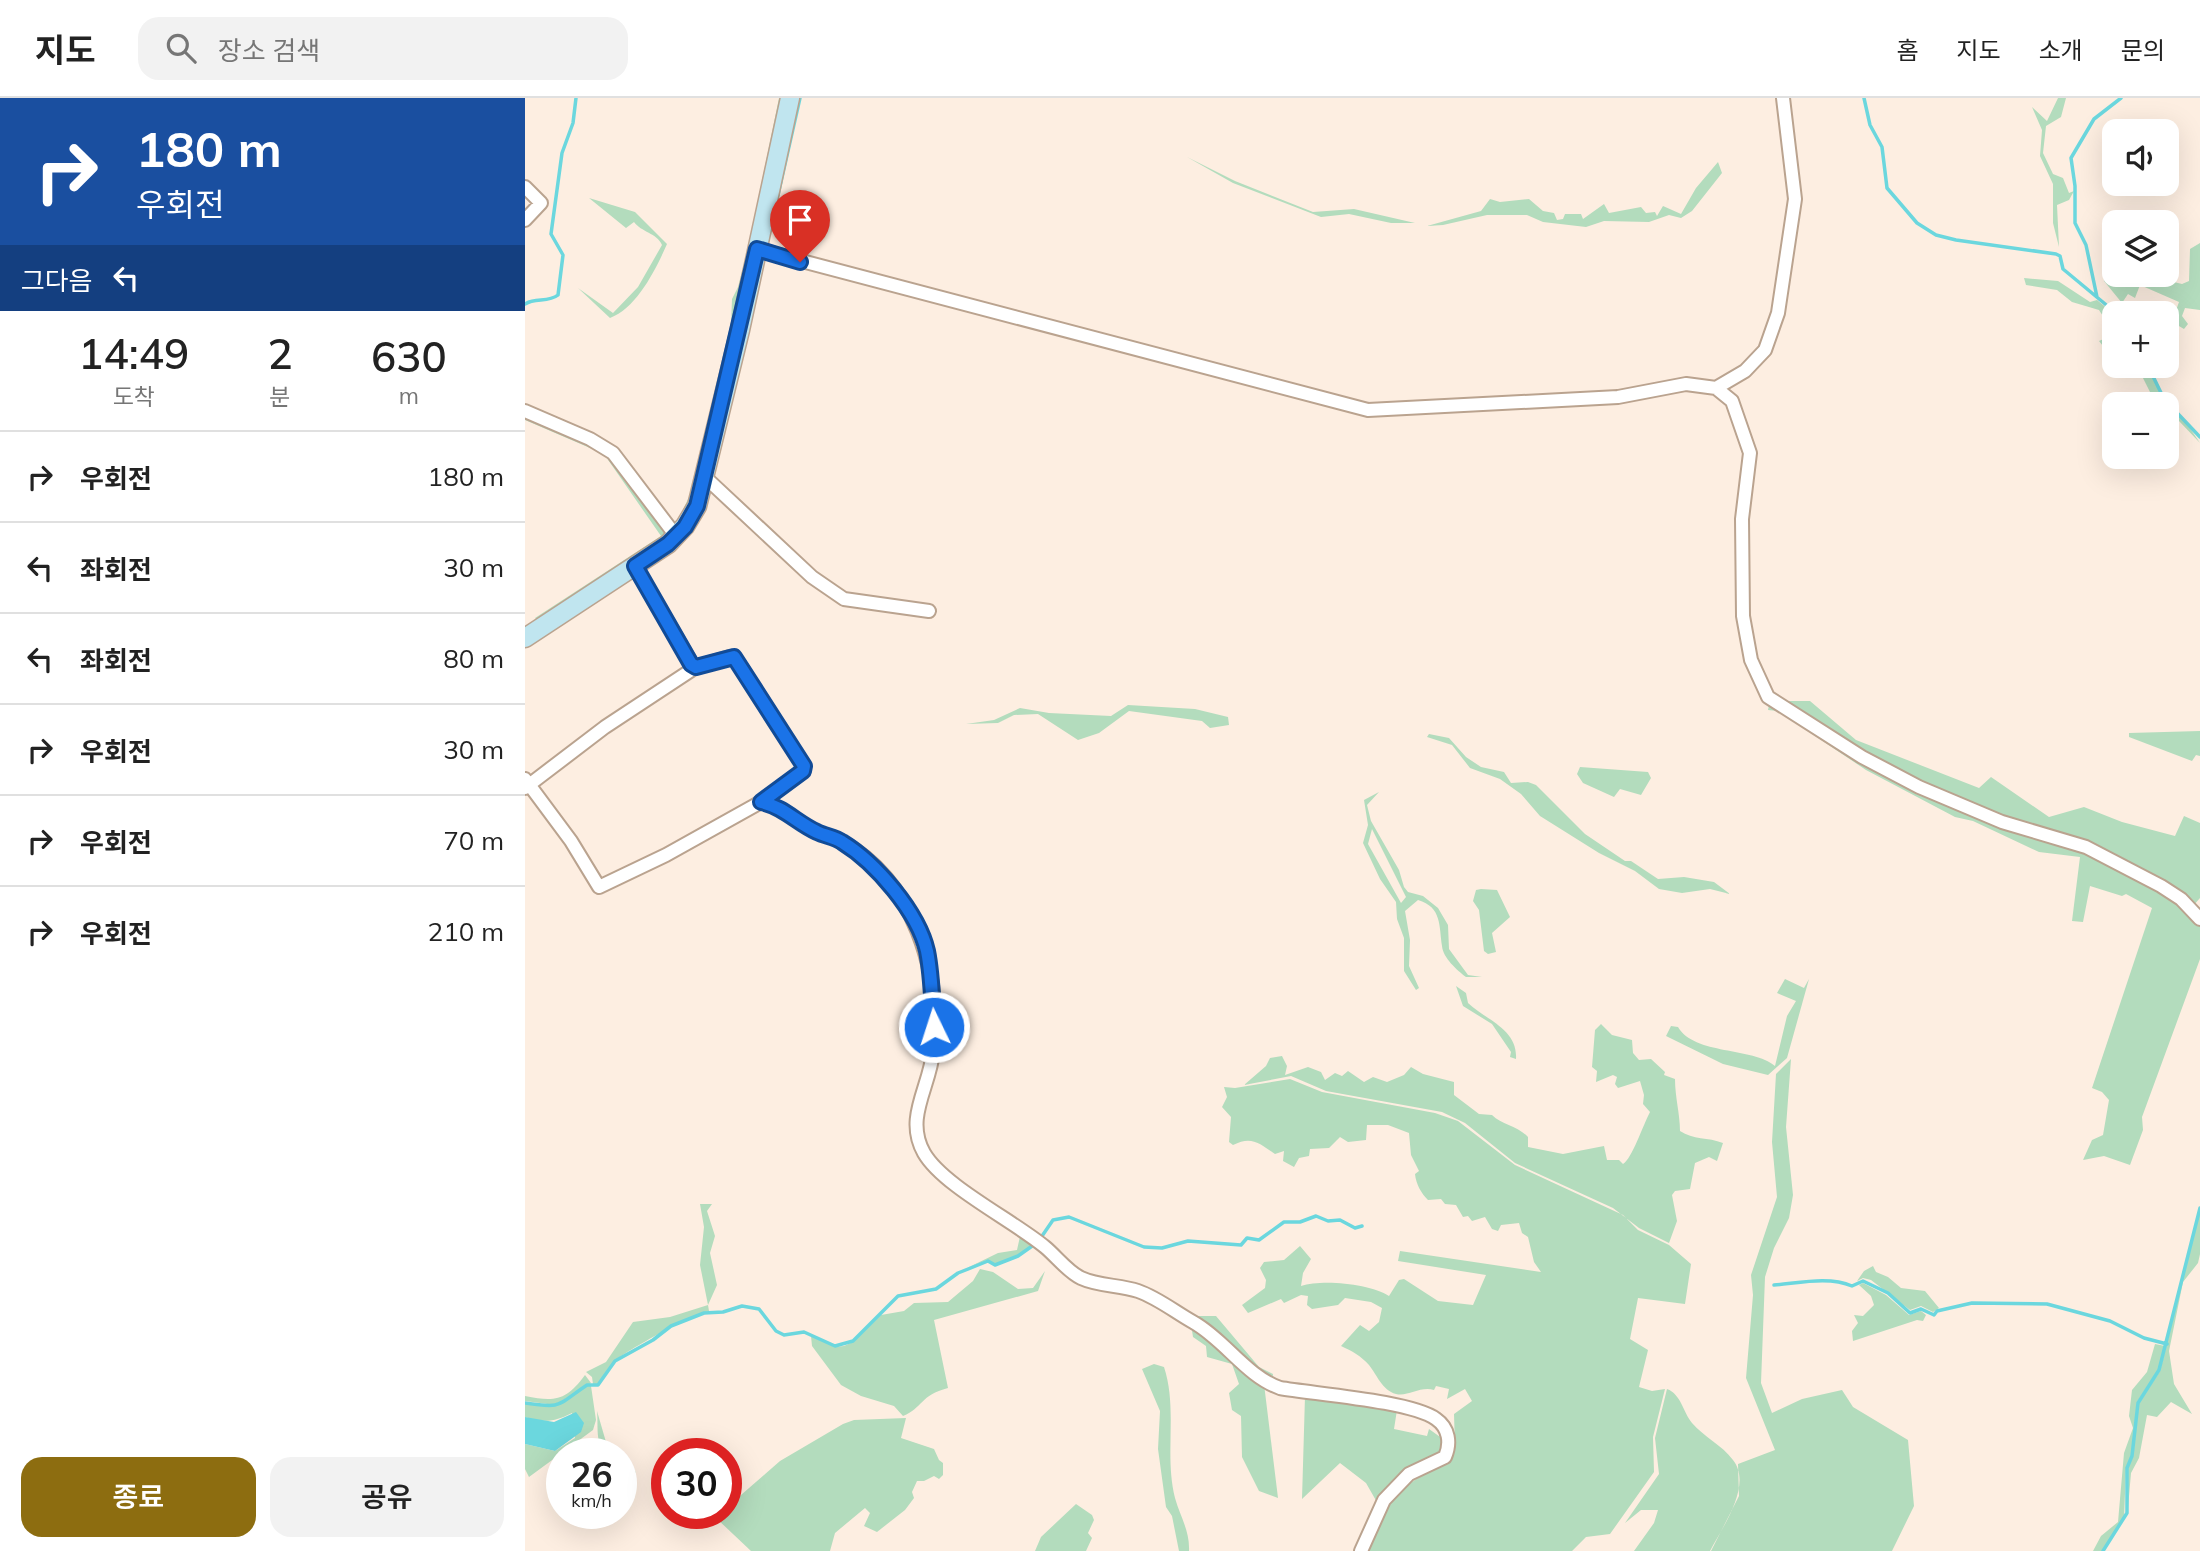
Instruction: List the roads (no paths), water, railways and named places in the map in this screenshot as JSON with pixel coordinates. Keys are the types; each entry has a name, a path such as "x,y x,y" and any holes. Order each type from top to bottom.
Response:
{"main road":[{"path":"525,638 676,536 697,506 706,478 790,98"}],"street":[{"path":"1716,388 1745,371 1765,350 1778,313 1795,199 1783,98"},
{"path":"525,187 541,203 525,220"},
{"path":"757,249 1369,410 1618,397 1686,384 1716,388 1733,401 1750,453 1742,519 1743,616 1751,660 1768,696 1862,757 1919,788 2002,822 2086,847 2181,899 2200,919"},
{"path":"525,411 590,439 613,453 676,536"},
{"path":"706,478 812,577 844,598 929,611"},
{"path":"635,566 696,667"},
{"path":"734,657 804,766 803,771 761,802 666,855 599,887 572,841 526,784 605,727 696,667 734,657"},
{"path":"761,802 785,810 816,832 840,840 860,855 894,890 926,948 934,1051 916,1120 924,1153 939,1170 1018,1226 1079,1277 1140,1292 1167,1306 1221,1342 1264,1383 1280,1388 1393,1406 1435,1418 1444,1428 1450,1447 1445,1457 1409,1474 1384,1500 1361,1551"}],"water":[{"path":"576,1412 584,1423 581,1432 573,1438 546,1438 546,1449 525,1444 525,1417 554,1422"}],"waterway":[{"path":"525,304 558,295 563,255 551,234 562,153 573,123 576,98"},
{"path":"778,195 800,98"},
{"path":"1864,98 1870,125 1882,147 1887,188 1917,223 1936,235 1956,240 2056,254 2060,256 2063,269 2102,301"},
{"path":"2097,297 2086,245 2075,223 2075,186 2071,158 2094,119 2121,98"},
{"path":"2154,378 2164,399 2200,437"},
{"path":"2103,1551 2127,1513 2127,1468 2132,1456 2138,1403 2159,1370 2200,1208"},
{"path":"1040,1239 1053,1220 1069,1217 1144,1247 1162,1248 1188,1241 1241,1245 1247,1238 1259,1240 1284,1222 1300,1222 1316,1216 1328,1221 1340,1220 1355,1228 1362,1226"},
{"path":"525,1403 547,1406 559,1404 587,1385 598,1385 615,1361 653,1340 671,1326 704,1313 723,1312 742,1306 759,1309 776,1331 784,1335 804,1332 835,1346 853,1341 898,1296 936,1289 958,1273 988,1261 995,1265 1018,1256 1035,1244"},
{"path":"1774,1285 1834,1281 1852,1286 1863,1281 1888,1293 1910,1313 1921,1309 1934,1315 1937,1311 1972,1303 2047,1304 2110,1321 2144,1338 2167,1344"}]}
